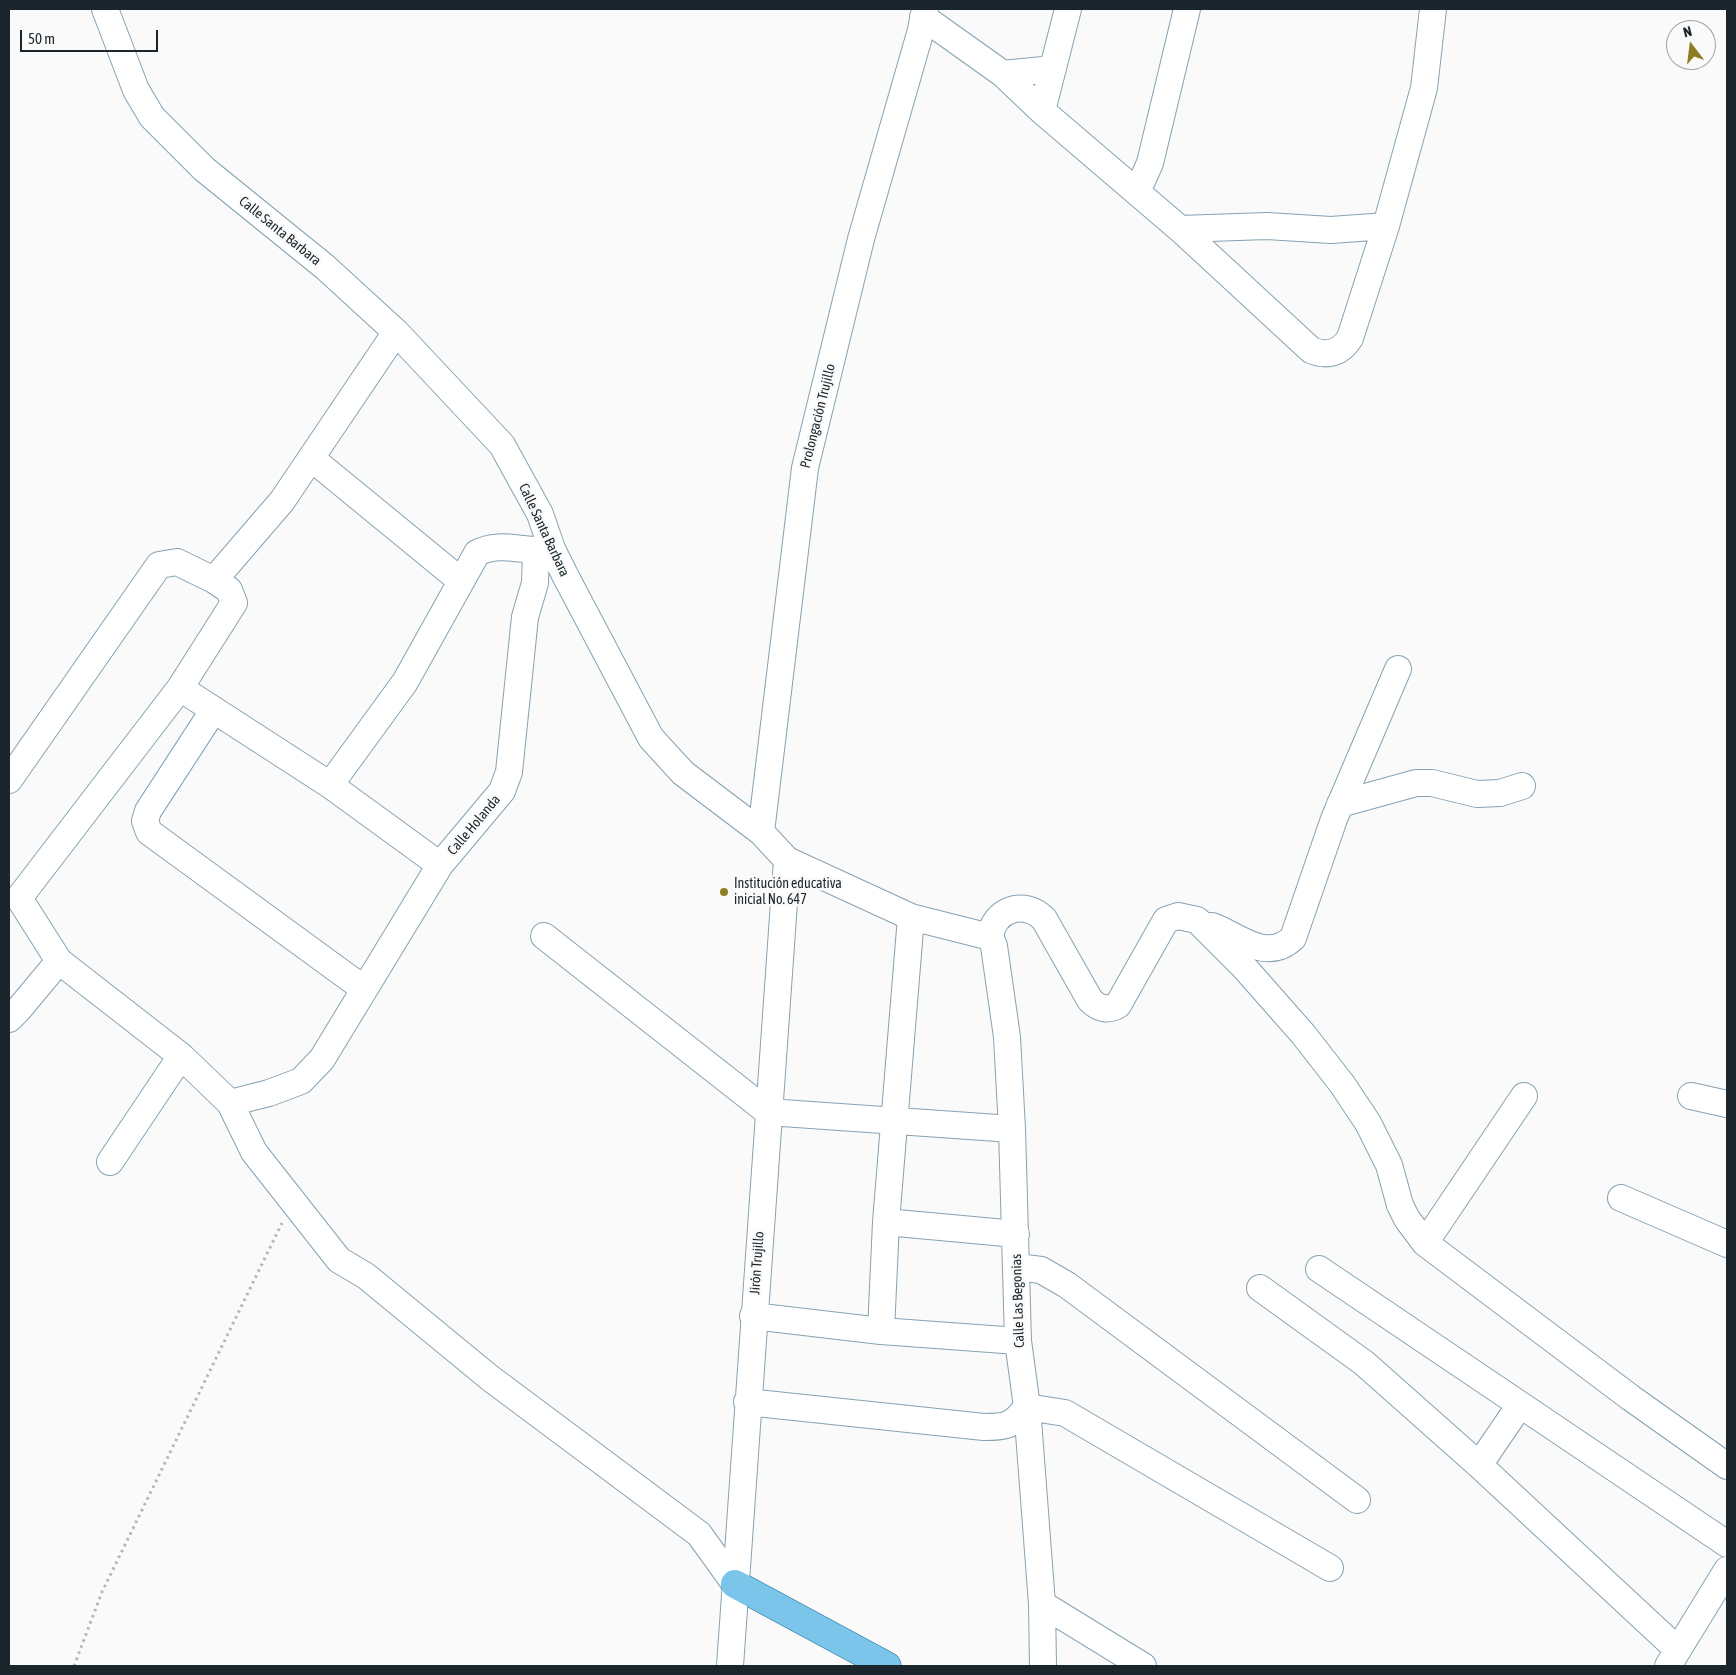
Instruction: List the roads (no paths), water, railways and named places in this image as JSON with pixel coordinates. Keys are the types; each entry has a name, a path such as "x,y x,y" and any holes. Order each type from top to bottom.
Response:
{"main road":[{"path":"735,1584 887,1666"}],"street":[{"name":"Calle Santa Barbara","path":"105,9 136,90 152,117 204,170 325,267 396,332 502,445 540,514 544,551 566,577 651,738 683,773 761,832 787,860 911,917 990,937"},
{"path":"1042,111 1068,9"},
{"path":"1137,192 1150,163 1187,9"},
{"path":"924,13 1003,74 1042,111 1180,229 1311,350 1323,354 1342,348 1350,338 1386,226 1424,88 1434,9"},
{"name":"Prolongación Trujillo","path":"761,832 804,468 861,239 924,13"},
{"path":"1003,74 1052,69"},
{"path":"1180,229 1267,226 1331,230 1386,226"},
{"path":"214,580 282,501 396,332"},
{"path":"311,458 461,581"},
{"path":"330,785 405,682 477,553 488,547 498,546 544,551"},
{"name":"Calle Holanda","path":"230,1103 269,1093 301,1080 322,1059 440,866 502,791 509,772 526,617 544,551"},
{"path":"9,780 159,564 177,562 214,580 229,590 234,603 180,688 14,894 59,961 181,1056 230,1103 254,1152 339,1260 366,1276 490,1378 699,1534 735,1584"},
{"path":"535,584 550,576 566,577"},
{"path":"990,937 996,920 1006,911 1019,907 1033,910 1044,918 1090,1000 1095,1006 1108,1009 1118,1005 1166,920 1178,916 1197,920 1231,933 1251,946 1263,949 1276,948 1286,944 1293,938 1340,804 1398,669"},
{"path":"180,688 330,785 440,866"},
{"path":"213,711 148,811 145,821 149,832 364,989"},
{"path":"1340,804 1416,782 1432,783 1477,794 1500,793 1522,786"},
{"name":"Jirón Trujillo","path":"730,1666 753,1316 787,860"},
{"path":"881,1331 886,1222 911,917"},
{"path":"1197,920 1243,966 1303,1034 1352,1096 1389,1165 1400,1206 1425,1243 1630,1398 1727,1466"},
{"path":"544,936 768,1112 1012,1129"},
{"name":"Calle Las Begonias","path":"990,937 994,946 1007,1037 1016,1234 1018,1341 1027,1407 1042,1604 1043,1666"},
{"path":"12,1010 59,961"},
{"path":"110,1162 181,1056"},
{"path":"1425,1243 1524,1096"},
{"path":"1691,1096 1727,1104"},
{"path":"1621,1198 1727,1244"},
{"path":"886,1222 1016,1234"},
{"path":"1017,1267 1041,1270 1068,1285 1357,1500"},
{"path":"1319,1269 1727,1544"},
{"path":"1260,1288 1364,1363 1479,1464 1673,1658 1727,1570"},
{"path":"753,1316 881,1331 1018,1341"},
{"path":"747,1402 984,1427 1004,1427 1016,1422 1027,1407 1065,1413 1330,1568"},
{"path":"1479,1464 1520,1405"},
{"path":"1042,1604 1143,1666"}],"place":[{"name":"Institución educativa inicial No. 647","path":"724,892"}]}
